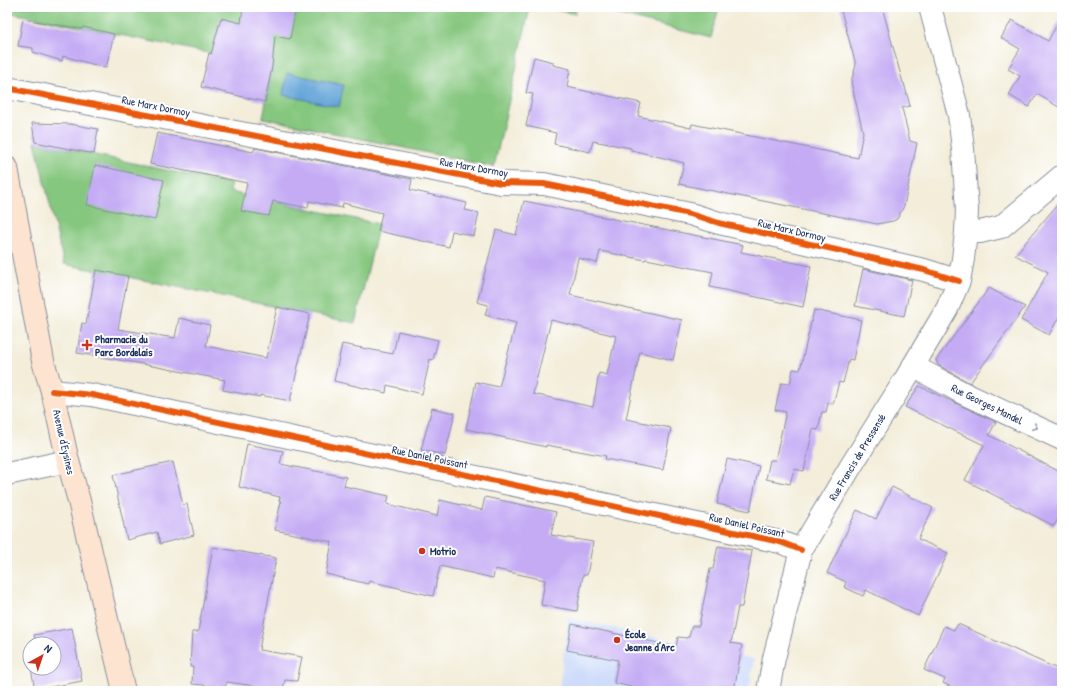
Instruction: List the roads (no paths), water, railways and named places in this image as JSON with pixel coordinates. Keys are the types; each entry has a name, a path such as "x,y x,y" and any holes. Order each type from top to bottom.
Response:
{"street":[{"name":"Rue Francis de Pressensé","path":"768,691 774,658 801,550 947,309 959,281 963,259 967,210 963,149 959,115 930,7"},
{"name":"Rue Marx Dormoy","path":"7,88 501,184 551,185 690,214 719,223 924,270 959,281"},
{"name":"Avenue d'Eysines","path":"7,168 43,361 52,391 124,691"},
{"path":"966,232 980,232 1001,227 1062,176"},
{"name":"Rue Georges Mandel","path":"913,366 965,394 1062,439"},
{"name":"Rue Daniel Poissant","path":"52,391 92,395 690,522 780,542 801,550"},
{"path":"7,474 68,461"}],"water":[{"path":"287,73 344,85 339,107 283,95"}],"place":[{"name":"Pharmacie du Parc Bordelais","path":"87,345"},
{"name":"Motrio","path":"422,551"},
{"name":"École Jeanne d'Arc","path":"617,640"}]}
